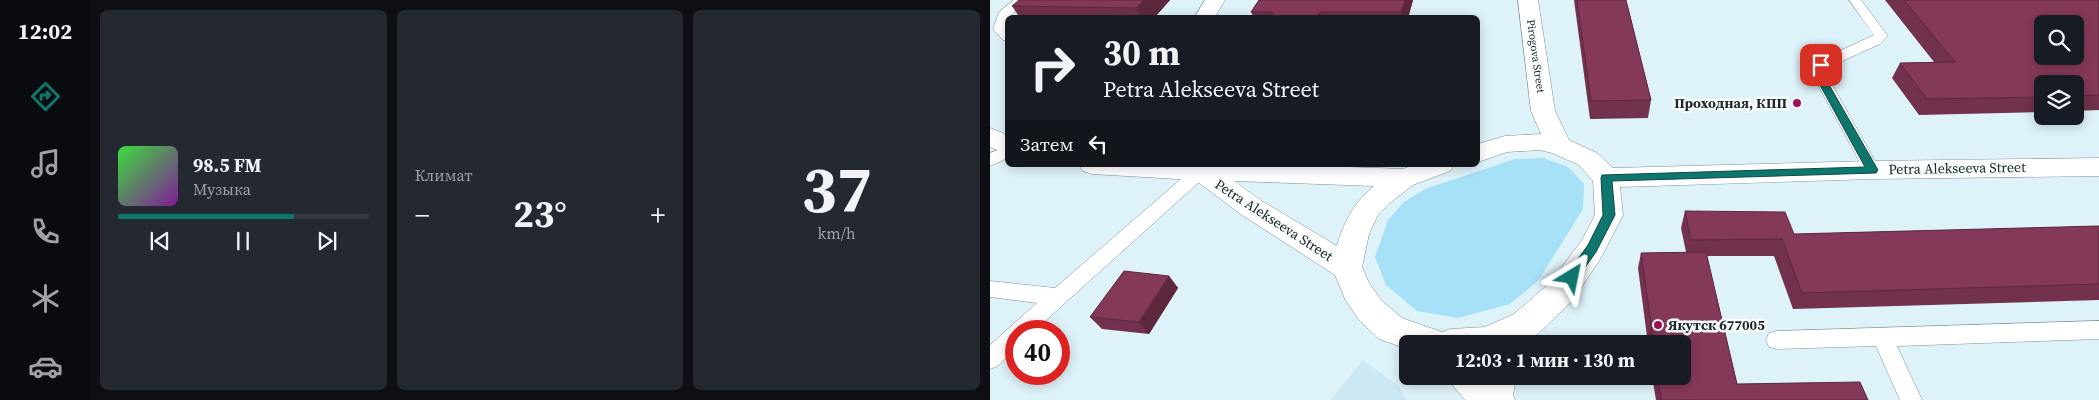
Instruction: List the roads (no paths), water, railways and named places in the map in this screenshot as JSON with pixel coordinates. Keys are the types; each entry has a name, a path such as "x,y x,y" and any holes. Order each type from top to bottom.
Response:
{"street":[{"path":"1206,15 1216,0"},
{"name":"Pirogova Street","path":"1528,0 1543,112 1559,146"},
{"name":"Pirogova Street","path":"1505,144 1531,127 1543,112"},
{"path":"990,136 1005,144"},
{"path":"1480,152 1505,144 1540,142 1559,146 1588,159 1606,178 1609,215 1592,248 1562,291 1520,334"},
{"name":"Petra Alekseeva Street","path":"1119,167 1404,178"},
{"path":"1408,335 1391,329 1370,310 1356,290 1347,267 1355,234 1367,209 1381,195 1404,178 1435,167"},
{"name":"Petra Alekseeva Street","path":"1606,178 1872,170 2099,167"},
{"name":"Petra Alekseeva Street","path":"1201,171 1252,208 1347,267"},
{"path":"1474,385 1488,400"},
{"path":"1497,385 1495,396 1497,400"}],"lane":[{"path":"1005,34 999,29 1003,15 1022,0"},
{"path":"1855,0 1881,36 1875,41 1821,65 1818,72 1872,170"},
{"path":"990,160 1005,152"},
{"path":"1032,320 1201,171"},
{"path":"990,289 1057,297"},
{"path":"1777,340 2099,330"},
{"path":"1882,337 1911,400"}],"place":[{"name":"Проходная, КПП","path":"1797,103"},
{"name":"Якутск 677005","path":"1658,325"}]}
